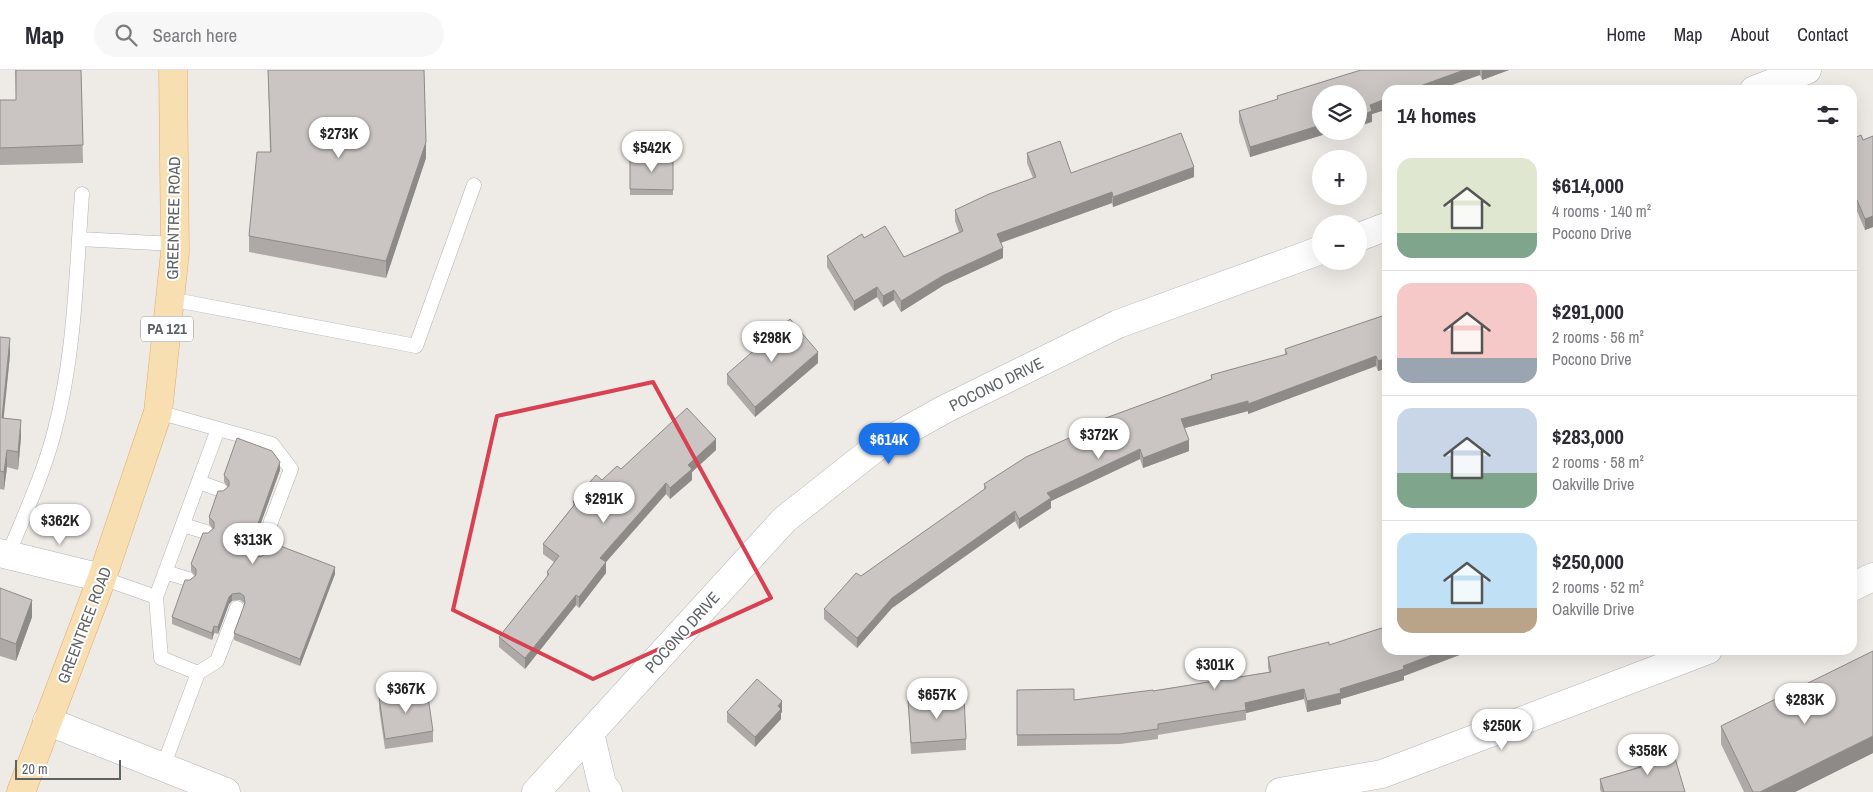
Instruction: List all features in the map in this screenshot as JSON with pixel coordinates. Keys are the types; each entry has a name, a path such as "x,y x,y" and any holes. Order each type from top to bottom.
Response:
{"main road":[{"name":"GREENTREE ROAD","path":"21,792 102,578 158,412 175,244 173,70"}],"street":[{"path":"1767,85 1807,70"},
{"path":"1367,234 1382,228"},
{"name":"POCONO DRIVE","path":"536,792 784,520 876,448 945,409 1118,324 1312,253"},
{"path":"4,554 102,578"},
{"path":"1857,585 1873,577"},
{"path":"1280,792 1382,774 1695,655"},
{"path":"47,721 226,792"},
{"path":"590,733 602,784 608,792"}],"lane":[{"path":"170,299 416,346 474,185"},
{"path":"4,554 33,493 53,437 67,372 82,194"},
{"path":"79,239 175,244"},
{"path":"158,412 272,444 291,469 272,507 256,552"},
{"path":"198,673 161,658 156,597 218,429"},
{"path":"198,482 221,490"},
{"path":"183,525 206,532"},
{"path":"165,572 188,579"},
{"path":"102,578 156,597"},
{"path":"163,767 198,673 218,661 237,608"}],"highlighted area":[{"path":"653,382 771,598 593,679 453,610 497,416"}],"building":[{"path":"16,70 81,70 83,145 0,148 0,100 16,100"},
{"path":"268,70 424,70 426,142 386,261 249,236 257,152 271,152"},
{"path":"1361,70 1464,70 1423,85 1382,85 1382,100 1370,105 1372,111 1367,113 1367,85 1313,85"},
{"path":"1312,85 1312,128 1250,147 1239,111 1278,99 1277,96"},
{"path":"1181,133 1194,167 1113,197 1112,192 997,234 1003,248 944,275 901,301 894,290 883,296 877,287 854,301 827,256 862,234 864,238 885,226 904,257 963,231 955,210 989,194 1036,177 1027,153 1060,141 1071,173"},
{"path":"1861,135 1863,140 1873,136 1873,216 1865,219 1857,200 1857,137"},
{"path":"630,157 673,157 673,190 630,189"},
{"path":"1382,316 1382,360 1378,361 1376,356 1248,404 1248,401 1181,419 1189,440 1143,458 1140,449 1047,493 1051,498 1019,519 1015,511 892,598 857,638 824,609 856,573 861,576 986,488 984,484 1026,457 1069,438 1073,445 1106,429 1103,419 1212,379 1211,375 1287,354 1285,349"},
{"path":"790,319 818,352 755,407 727,374"},
{"path":"0,337 10,338 2,418 21,420 18,452 7,450 4,472 0,471"},
{"path":"687,408 716,439 688,465 692,469 670,488 666,483 600,558 606,562 579,597 576,595 525,658 499,637 549,574 547,572 559,556 543,544 575,504 573,502 596,475 602,480 617,466 621,469"},
{"path":"237,438 272,451 280,462 250,546 251,554 255,557 263,556 270,542 335,567 300,659 234,633 245,603 244,596 240,593 232,594 229,597 218,627 214,626 212,633 172,617 185,580 190,580 196,575 196,569 191,564 203,533 208,533 214,528 214,522 209,517 218,491 223,491 229,486 229,481 224,475"},
{"path":"0,588 32,600 16,644 0,638"},
{"path":"1382,628 1382,655 1432,655 1403,666 1404,669 1340,689 1341,693 1307,701 1304,689 1245,703 1246,710 1158,724 1158,729 1120,734 1017,735 1017,690 1074,689 1074,700 1153,691 1271,672 1268,657 1329,642 1329,645"},
{"path":"1873,651 1873,736 1760,792 1753,792 1721,726"},
{"path":"757,679 782,701 778,706 781,709 755,737 727,712"},
{"path":"427,690 433,731 385,739 379,697"},
{"path":"964,697 966,739 911,743 908,700"},
{"path":"1672,748 1685,792 1604,792 1600,779 1641,767 1638,758"}]}
